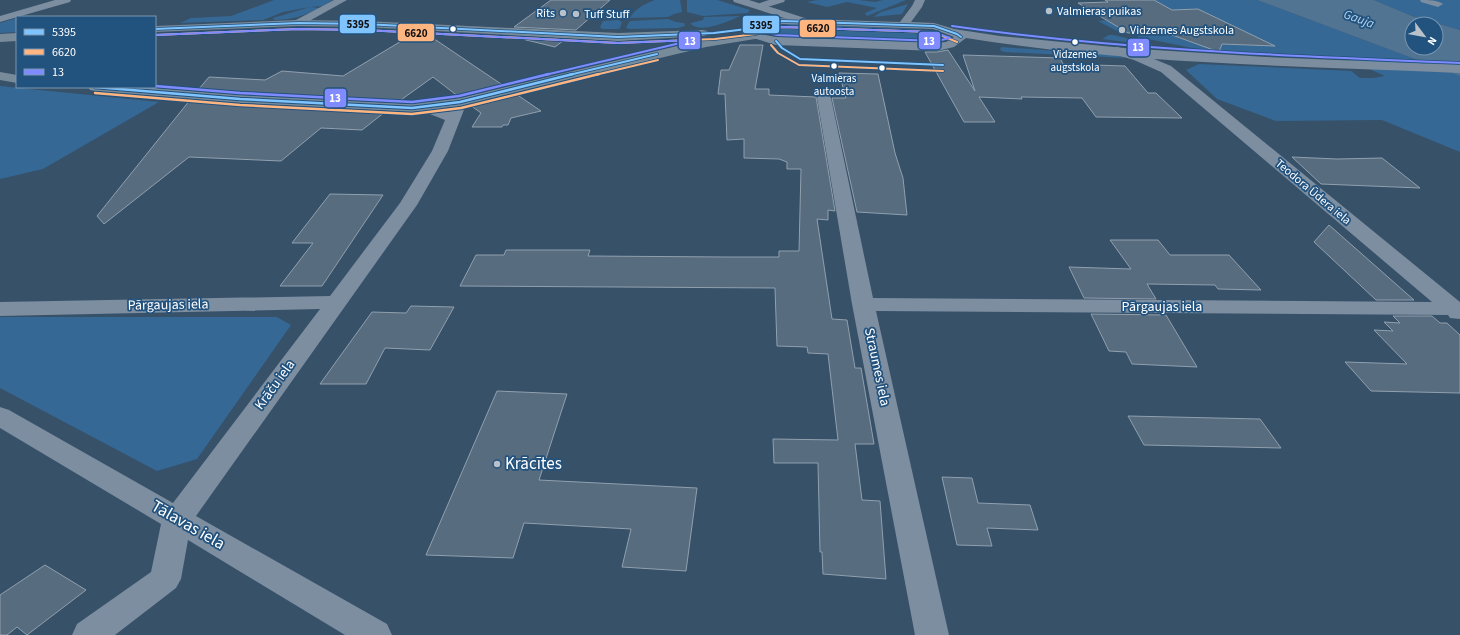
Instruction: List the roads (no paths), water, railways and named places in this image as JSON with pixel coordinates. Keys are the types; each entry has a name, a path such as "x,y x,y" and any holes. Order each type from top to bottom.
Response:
{"main road":[{"path":"904,24 917,7 920,0"},
{"path":"107,88 240,99 412,108 460,102 706,43 783,21 904,24 933,21 960,37 954,44"},
{"path":"156,28 298,23 618,37 714,33 758,29 776,41 937,47 954,44 1039,45 1217,58 1460,70"},
{"path":"951,32 1039,45"},
{"path":"0,38 16,37"},
{"path":"0,76 16,79"}],"street":[{"path":"0,20 66,0"},
{"path":"298,23 342,0"},
{"path":"738,0 761,5 808,22"},
{"path":"761,5 780,0"},
{"path":"1425,0 1438,4"},
{"path":"758,29 762,12 761,5"},
{"name":"Teodora Ūdera iela","path":"1117,51 1138,57 1166,69 1225,120 1458,311"},
{"path":"1166,69 1173,63 1186,59 1217,58"},
{"name":"Straumes iela","path":"824,98 864,304 932,635"},
{"name":"Krāču iela","path":"90,635 164,579 177,519 408,205 440,151 452,118 460,102"},
{"path":"422,106 452,118"},
{"name":"Pārgaujas iela","path":"0,310 336,302"},
{"name":"Pārgaujas iela","path":"864,304 1458,311"},
{"name":"Tālavas iela","path":"0,416 375,635"}],"water":[{"name":"Gauja","path":"1257,0 1374,0 1412,16 1404,16 1404,55"},
{"path":"1444,25 1460,30 1460,76 1407,56 1444,56"}],"place":[{"name":"Valmieras puikas","path":"1049,11"},
{"name":"Rits","path":"563,13"},
{"name":"Tuff Stuff","path":"576,14"},
{"name":"Vidzemes Augstskola","path":"1122,30"},
{"name":"Vidzemes augstskola","path":"1075,42"},
{"name":"Valmieras autoosta","path":"834,66"},
{"name":"Krācītes","path":"497,464"}]}
